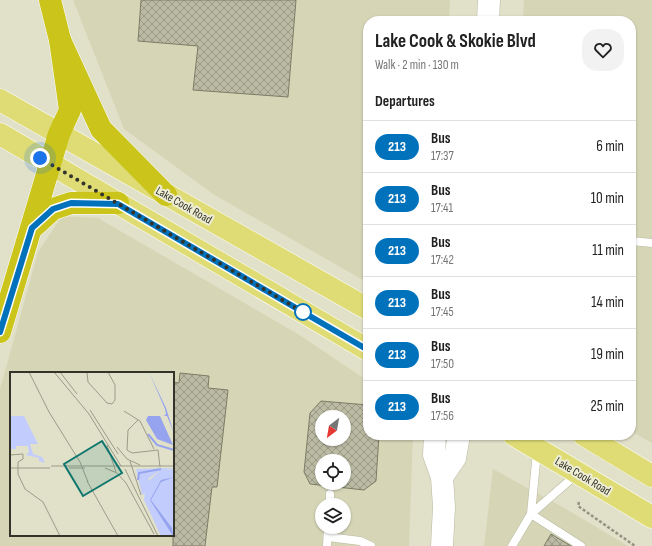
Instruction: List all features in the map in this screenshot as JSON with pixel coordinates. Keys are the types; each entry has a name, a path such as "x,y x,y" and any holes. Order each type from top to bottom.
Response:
{"highway":[{"path":"0,332 59,134 70,110 60,40 50,0"},
{"path":"60,40 101,129 166,194"},
{"path":"32,228 53,209 71,203 118,204"}],"main road":[{"path":"488,16 489,0"},
{"name":"Lake Cook Road","path":"2,101 363,306"},
{"path":"3,136 363,347"},
{"path":"435,440 434,455 442,477 445,546"},
{"path":"442,477 455,458 458,440"},
{"name":"Lake Cook Road","path":"523,440 652,517"},
{"path":"592,440 652,476"}],"lane":[{"path":"636,241 652,243"},
{"path":"531,514 538,449"},
{"path":"512,546 531,514 578,473"},
{"path":"531,514 581,546"},
{"path":"327,546 328,537 360,541 371,546"}],"path":[{"path":"579,502 578,506 587,514 635,546"}],"shaded area":[{"path":"73,0 450,0 449,16 363,16 363,280 213,194 124,129"},
{"path":"524,0 652,0 652,443 636,434 636,16 523,16"},
{"path":"62,216 98,218 298,334 363,378 363,440 413,440 409,546 0,546 0,389 38,252"},
{"path":"493,469 566,509 628,546 484,546"}],"building":[{"path":"141,0 296,0 288,97 193,90 198,46 138,41"},
{"path":"180,373 209,376 208,388 228,390 217,487 212,487 205,546 173,546 174,382 179,383"},
{"path":"321,401 363,405 363,440 379,440 376,481 364,490 351,489 351,454 315,454 315,485 310,484 304,472 310,413"},
{"path":"551,534 571,546 544,546"}],"bus line":[{"name":"213","path":"0,332 32,228 53,209 71,203 118,204 363,347"}],"route":[{"path":"40,158 303,312"}]}
